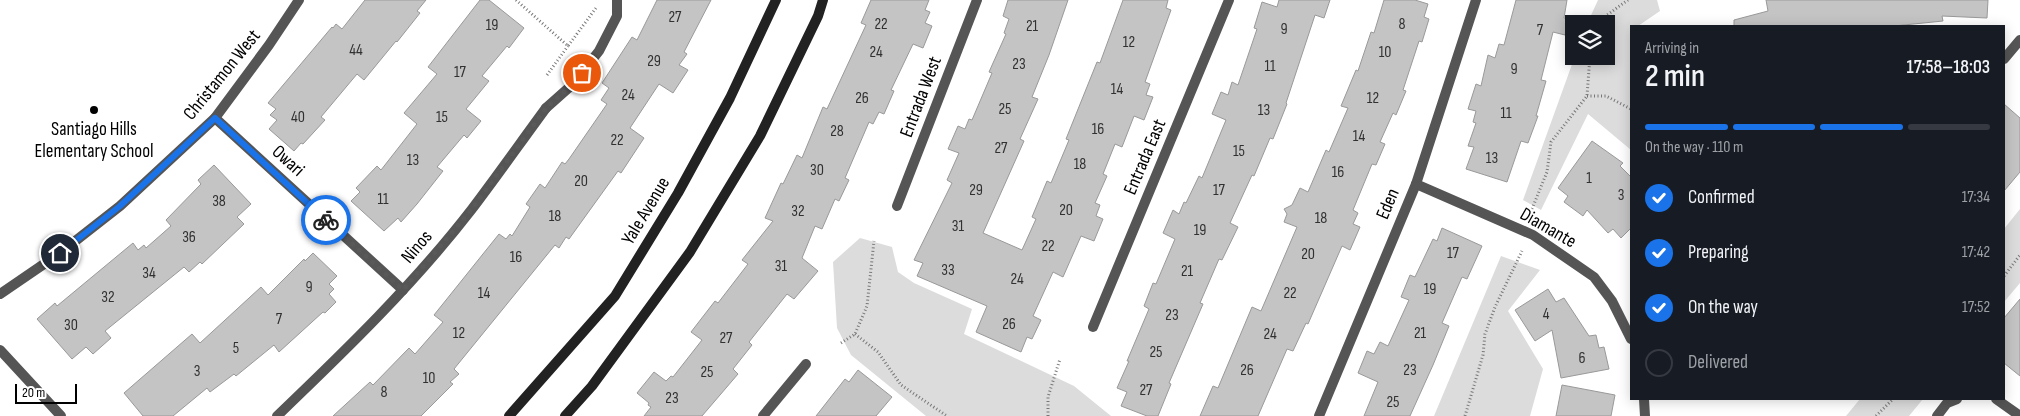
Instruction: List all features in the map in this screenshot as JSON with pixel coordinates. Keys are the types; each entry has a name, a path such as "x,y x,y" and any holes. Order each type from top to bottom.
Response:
{"main road":[{"name":"Yale Avenue","path":"508,416 615,296 678,193 730,98 776,0"},
{"path":"564,416 592,386 690,252 760,136 818,16 823,0"}],"street":[{"name":"Christamon West","path":"0,294 60,253 120,206 215,118 269,45 299,0"},
{"name":"Ninos","path":"277,416 360,337 471,210 546,108 573,84 599,51 617,16 617,0"},
{"name":"Entrada West","path":"897,206 977,0"},
{"name":"Entrada East","path":"1093,327 1229,0"},
{"name":"Eden","path":"1319,416 1416,184 1476,0"},
{"path":"2005,58 2020,40"},
{"name":"Owari","path":"215,118 403,290"},
{"name":"Diamante","path":"1416,184 1533,235 1594,277 1612,301 1630,337"},
{"path":"0,350 61,416"},
{"path":"763,416 806,364"},
{"path":"1644,400 1645,416"},
{"path":"1937,416 1948,404 1955,400"},
{"path":"1998,400 2020,416"}],"path":[{"path":"516,0 568,46"},
{"path":"1607,15 1628,0"},
{"path":"547,75 596,8"},
{"path":"1532,209 1547,172 1551,142 1587,96 1589,65"},
{"path":"1587,96 1606,96 1630,108"},
{"path":"841,343 855,334 867,306 874,241"},
{"path":"1465,416 1483,355 1485,334 1495,307 1522,251"},
{"path":"2005,275 2020,255"},
{"path":"855,334 878,352 901,385 947,416"},
{"path":"1048,416 1048,397 1060,359"},
{"path":"1876,416 1892,400"}],"shaded area":[{"path":"1598,0 1657,0 1660,11 1639,25 1630,25 1630,149 1588,114 1541,210 1523,200 1572,65 1615,65 1615,15 1591,15"},
{"path":"2020,209 2020,283 2005,301 2005,228"},
{"path":"860,238 892,247 898,272 914,283 972,309 964,334 1074,386 1111,416 926,416 851,355 837,328 833,262"},
{"path":"1501,256 1540,270 1508,311 1543,369 1530,416 1434,416"},
{"path":"1859,400 1922,400 1909,416 1846,416"}],"building":[{"path":"365,0 426,0 417,11 420,13 364,80 357,74 321,117 325,120 294,151 269,129 277,120 270,115 276,109 268,103 332,27 336,24 342,29"},
{"path":"480,0 489,0 524,28 509,48 507,46 482,76 489,81 466,109 481,121 467,138 464,135 437,167 443,171 417,204 401,222 398,218 384,231 351,201 360,192 356,188 377,166 381,170 417,124 404,113 437,74 428,67"},
{"path":"657,0 711,0 684,52 687,54 679,65 688,70 673,93 659,84 630,128 644,138 621,173 618,171 569,239 566,237 559,248 555,245 454,369 459,374 450,382 453,384 421,416 333,416 370,382 373,385 409,348 415,354 443,322 434,315 499,234 506,239 510,234 512,236 530,207 526,204 540,184 545,188 562,162 565,164 569,159 607,104 601,100 609,88 602,83 632,37 637,40"},
{"path":"871,0 929,0 925,10 930,12 925,23 932,26 923,48 913,44 891,90 894,91 884,114 879,112 873,124 869,122 845,178 849,180 839,201 835,199 822,229 815,226 802,258 818,271 794,299 787,294 749,342 752,345 733,369 738,374 702,416 644,416 651,407 637,393 654,372 666,381 671,376 673,377 702,340 691,332 715,301 718,303 748,264 742,260 773,221 765,218 781,183 783,184 797,155 802,158 823,107 827,109 866,25 861,23"},
{"path":"1008,0 1068,0 1032,97 1038,99 1020,139 1024,141 983,233 1022,250 1036,219 1032,217 1047,181 1051,183 1069,140 1066,139 1097,62 1100,63 1123,0 1168,0 1166,8 1171,10 1145,82 1150,84 1146,95 1153,97 1144,120 1134,116 1122,147 1115,144 1103,174 1107,176 1095,203 1100,205 1096,216 1103,219 1094,241 1081,236 1063,277 1053,272 1033,316 1041,320 1032,339 1027,337 1021,352 976,332 987,306 917,276 923,263 914,260 952,183 947,180 959,153 948,149 958,126 965,129 969,119 972,120 992,73 989,72 1006,34 1004,33 1009,19 1003,16"},
{"path":"1279,0 1330,0 1324,18 1315,15 1287,104 1273,139 1270,138 1254,176 1252,175 1230,223 1238,227 1222,260 1219,259 1200,303 1203,304 1169,383 1171,384 1158,416 1147,416 1121,406 1127,392 1117,388 1149,309 1144,306 1153,283 1156,284 1175,239 1163,233 1173,210 1179,214 1199,176 1202,178 1226,120 1212,114 1221,92 1228,95 1232,82 1238,85 1257,29 1254,28 1262,2 1277,7"},
{"path":"1384,0 1415,0 1428,4 1424,17 1429,19 1422,42 1419,41 1403,90 1406,91 1396,115 1393,113 1380,142 1385,144 1376,165 1372,164 1353,210 1358,213 1353,224 1360,227 1350,250 1342,246 1308,324 1306,323 1293,351 1287,349 1258,416 1200,416 1213,386 1218,388 1252,307 1261,311 1297,227 1284,222 1287,214 1284,209 1292,205 1300,188 1308,192 1326,150 1329,152 1348,108 1341,106 1356,70 1358,71 1371,32 1374,33"},
{"path":"1516,0 1567,0 1564,18 1565,35 1553,32 1541,80 1546,81 1536,116 1538,116 1528,143 1521,141 1507,182 1466,169 1474,147 1468,146 1476,123 1473,122 1476,111 1468,109 1476,84 1481,86 1488,55 1495,58 1499,44 1504,45"},
{"path":"1766,0 1988,0 1987,18 1942,16 1943,21 1904,25 1734,25 1734,20 1768,11"},
{"path":"2005,105 2020,118 2020,172 2005,190"},
{"path":"1592,141 1623,163 1620,166 1630,176 1630,229 1621,238 1613,229 1608,233 1587,210 1583,216 1564,202 1568,196 1558,188"},
{"path":"214,165 251,204 237,217 244,224 202,264 200,262 189,272 184,267 105,331 111,338 93,354 86,347 72,359 37,319 55,303 57,306 133,243 138,250 144,245 146,248 171,226 166,220 201,184 198,180"},
{"path":"1442,228 1482,246 1467,279 1462,277 1442,323 1449,326 1433,365 1410,416 1364,416 1378,382 1358,373 1367,351 1374,354 1380,342 1388,346 1409,300 1401,297 1410,275 1415,277 1433,239 1437,241"},
{"path":"313,253 337,276 329,284 334,289 329,294 336,302 325,313 323,312 279,352 274,345 236,376 234,374 210,392 207,388 173,416 143,416 124,393 192,334 200,343 261,287 268,295 304,259 305,261"},
{"path":"1548,289 1556,302 1564,298 1589,336 1596,335 1599,348 1604,347 1609,369 1561,378 1552,330 1535,341 1515,310"},
{"path":"2020,299 2020,376 2005,364 2005,317"},
{"path":"858,370 892,397 876,416 816,416 845,379 849,382"},
{"path":"1562,385 1615,395 1611,416 1556,416"}],"way so far":[{"path":"326,220 403,290 471,210 546,108 573,84 582,73"}],"place":[{"name":"Santiago Hills Elementary School","path":"94,110"}],"route":[{"path":"60,253 120,206 215,118 326,220"}]}
